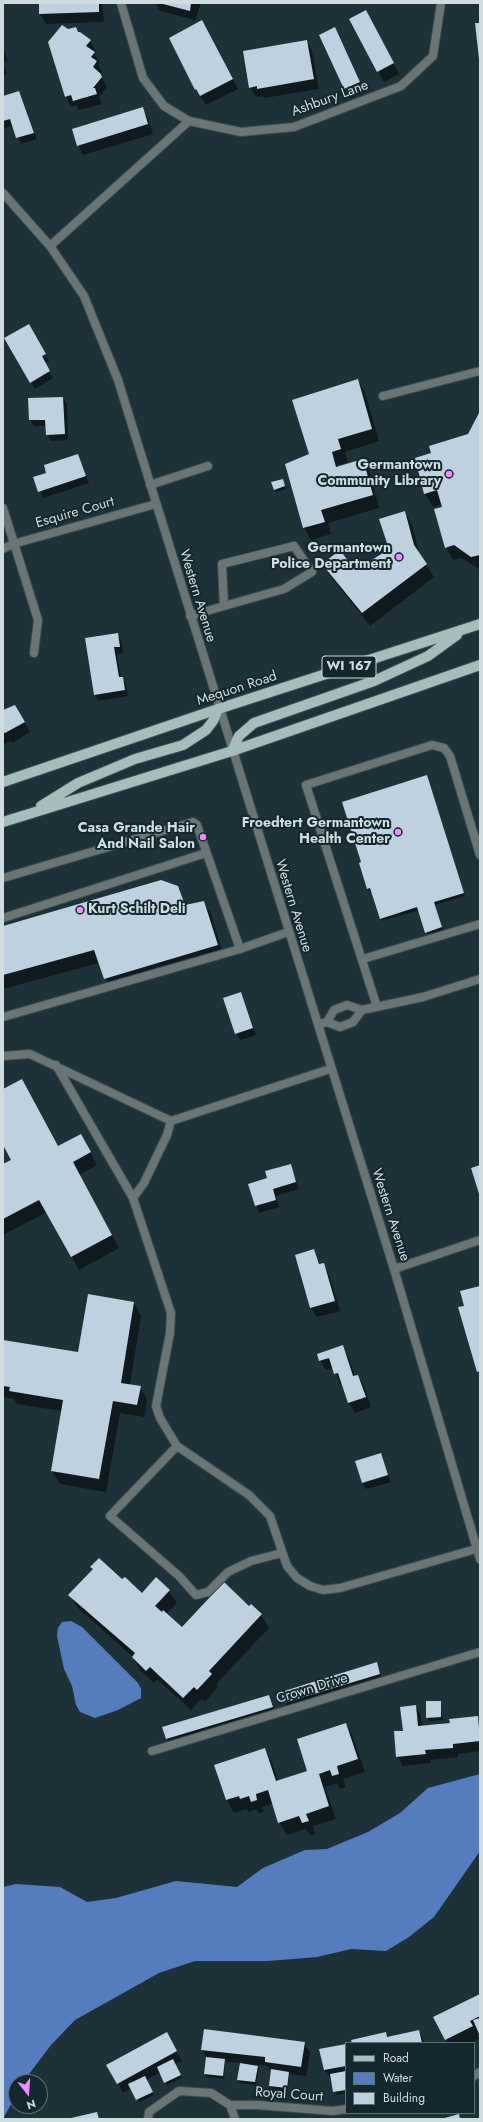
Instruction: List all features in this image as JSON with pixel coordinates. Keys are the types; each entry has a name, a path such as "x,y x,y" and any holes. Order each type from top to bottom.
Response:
{"main road":[{"name":"Mequon Road","path":"3,782 218,709 480,624"},
{"path":"232,751 239,736 254,723 374,681 428,656 465,629"},
{"path":"3,822 232,751 480,665"},
{"path":"30,813 78,783 135,759 184,745 206,730 213,721 218,709"}],"street":[{"name":"Ashbury Lane","path":"121,3 143,78 164,106 189,121 241,132 294,127 401,86 433,56 441,3"},
{"path":"50,246 189,121"},
{"name":"Western Avenue","path":"3,193 50,246 84,296 118,380 218,709 394,1269 478,1548 480,1559"},
{"path":"383,396 480,371"},
{"path":"150,485 208,466"},
{"name":"Esquire Court","path":"3,549 13,544 156,504"},
{"path":"3,508 38,620 34,653"},
{"path":"190,616 224,606 284,588 312,572 294,546 222,564 224,606"},
{"path":"377,1007 363,959 306,785 432,745 444,748 450,756 480,855"},
{"path":"3,878 194,822 197,825 240,949"},
{"path":"3,918 206,853"},
{"path":"363,959 480,924"},
{"path":"3,1017 240,949 288,932"},
{"path":"317,1026 327,1022 334,1010 347,1005 362,1010 423,997 480,979"},
{"path":"327,1022 340,1027 353,1022 362,1010"},
{"path":"3,1056 30,1054 56,1065 171,1122 330,1069"},
{"path":"56,1065 133,1198 171,1314 170,1333 156,1406 160,1418 177,1446 249,1495 270,1516 287,1566 297,1578 310,1586 324,1590 340,1588 478,1548"},
{"path":"133,1198 144,1183 167,1135 171,1122"},
{"path":"394,1269 480,1240"},
{"path":"177,1446 110,1516 168,1565 196,1595 208,1592 228,1572 251,1561 282,1553"},
{"name":"Crown Drive","path":"152,1751 480,1652"},
{"path":"148,2119 149,2112 179,2091 211,2093 230,2105 235,2119"},
{"name":"Royal Court","path":"230,2105 257,2105 333,2111 345,2109"}],"water":[{"path":"71,1621 82,1627 138,1683 141,1689 141,1698 118,1710 95,1718 80,1712 76,1705 72,1686 64,1669 57,1636 58,1628 62,1622"},
{"path":"480,1774 480,1851 434,1917 409,1937 386,1951 351,1949 317,1957 268,1961 195,1961 159,1973 75,2020 51,2045 29,2074 8,2074 8,2110 3,2119 3,1887 16,1884 60,1887 87,1902 116,1898 176,1881 237,1887 263,1868 305,1850 327,1849 368,1832 400,1813 428,1788"}],"building":[{"path":"39,3 99,3 99,12 39,14"},
{"path":"163,3 191,3 190,11 163,4"},
{"path":"366,10 394,63 377,72 349,19"},
{"path":"202,20 233,79 200,96 196,89 195,90 169,38"},
{"path":"475,23 480,23 480,59 479,59"},
{"path":"62,25 68,29 76,27 78,32 91,40 86,46 95,52 91,57 97,61 93,67 102,77 93,88 95,88 97,94 73,101 71,95 65,97 48,42"},
{"path":"335,27 360,82 344,89 319,35"},
{"path":"307,40 314,79 257,89 257,86 249,88 243,51"},
{"path":"19,91 34,133 16,138 10,119 3,121 3,96"},
{"path":"143,107 148,124 77,146 72,129"},
{"path":"29,324 46,354 42,356 50,371 30,383 4,338"},
{"path":"358,379 372,429 338,439 341,449 332,452 336,467 363,459 373,495 321,510 325,522 303,528 285,464 309,454 292,400"},
{"path":"63,397 65,434 46,435 45,420 29,420 28,398"},
{"name":"Germantown Community Library","path":"480,411 480,555 471,557 454,545 445,548 434,509 442,507 437,490 424,494 415,458 431,453 429,446 468,434"},
{"path":"78,454 86,476 38,492 33,477 46,473 44,465"},
{"path":"283,479 285,486 274,490 271,482"},
{"name":"Germantown Police Department","path":"405,511 414,545 427,564 362,613 322,564 340,550 354,569 359,565 361,567 389,549 379,519"},
{"path":"118,633 120,647 114,647 119,677 123,677 125,690 94,695 85,638"},
{"path":"15,705 25,722 5,733 3,732 3,710"},
{"name":"Froedtert Germantown Health Center","path":"427,775 464,893 434,902 442,927 425,933 417,907 380,919 370,888 367,889 359,863 361,862 342,802"},
{"path":"161,880 178,886 185,905 204,901 218,945 104,979 94,950 3,975 3,926"},
{"path":"241,992 253,1028 235,1034 223,998"},
{"path":"22,1079 58,1146 81,1134 91,1152 73,1162 112,1235 71,1257 39,1200 3,1219 3,1164 11,1160 3,1145 3,1089"},
{"path":"291,1164 296,1182 273,1189 276,1200 255,1206 248,1184 267,1178 265,1171"},
{"path":"480,1165 480,1197 471,1168"},
{"path":"314,1249 319,1264 324,1263 335,1301 310,1308 295,1255"},
{"path":"480,1286 480,1371 477,1372 458,1307 464,1306 460,1291"},
{"path":"88,1294 134,1302 121,1383 141,1386 137,1405 113,1401 99,1479 51,1471 63,1400 9,1391 10,1387 3,1386 3,1340 78,1352"},
{"path":"343,1345 353,1376 358,1375 366,1397 348,1403 338,1373 334,1374 329,1358 319,1361 317,1354"},
{"path":"381,1453 388,1475 362,1483 355,1461"},
{"path":"99,1558 122,1579 125,1577 142,1593 156,1577 170,1590 155,1606 162,1612 163,1610 182,1627 224,1582 249,1606 251,1604 262,1614 209,1671 212,1674 197,1690 194,1687 183,1698 150,1667 146,1671 132,1657 135,1653 68,1595 93,1569 90,1567"},
{"path":"377,1662 380,1674 284,1703 281,1692"},
{"path":"269,1695 273,1707 166,1739 162,1727"},
{"path":"426,1701 441,1701 441,1717 426,1718"},
{"path":"416,1705 418,1726 450,1723 449,1719 478,1716 480,1741 453,1744 453,1748 425,1750 426,1754 396,1757 394,1731 403,1731 400,1707"},
{"path":"346,1723 358,1759 337,1766 339,1774 332,1776 330,1770 319,1774 329,1806 306,1814 309,1821 302,1823 299,1816 278,1823 268,1790 256,1794 257,1800 251,1802 249,1796 240,1799 239,1796 226,1800 214,1765 265,1748 276,1781 307,1771 297,1739"},
{"path":"480,1994 480,2016 470,2021 473,2026 445,2040 433,2017"},
{"path":"480,2018 480,2036 473,2020"},
{"path":"204,2029 305,2042 301,2067 265,2062 265,2057 201,2050"},
{"path":"419,2030 422,2042 352,2042 351,2040 386,2032 387,2037"},
{"path":"167,2032 177,2051 117,2084 106,2065"},
{"path":"345,2044 345,2066 324,2070 319,2049"},
{"path":"206,2057 225,2059 223,2076 204,2074"},
{"path":"173,2059 181,2075 164,2083 157,2067"},
{"path":"240,2063 258,2066 255,2082 237,2080"},
{"path":"271,2069 289,2072 287,2088 269,2086"},
{"path":"345,2071 345,2090 333,2092 330,2074"},
{"path":"145,2076 153,2092 136,2100 128,2084"},
{"path":"97,2112 99,2119 71,2119 71,2118"},
{"path":"459,2114 460,2119 441,2119"}],"place":[{"name":"Germantown Community Library","path":"449,474"},
{"name":"Germantown Police Department","path":"399,557"},
{"name":"Froedtert Germantown Health Center","path":"398,832"},
{"name":"Casa Grande Hair And Nail Salon","path":"203,837"},
{"name":"Kurt Schilt Deli","path":"80,910"}]}
